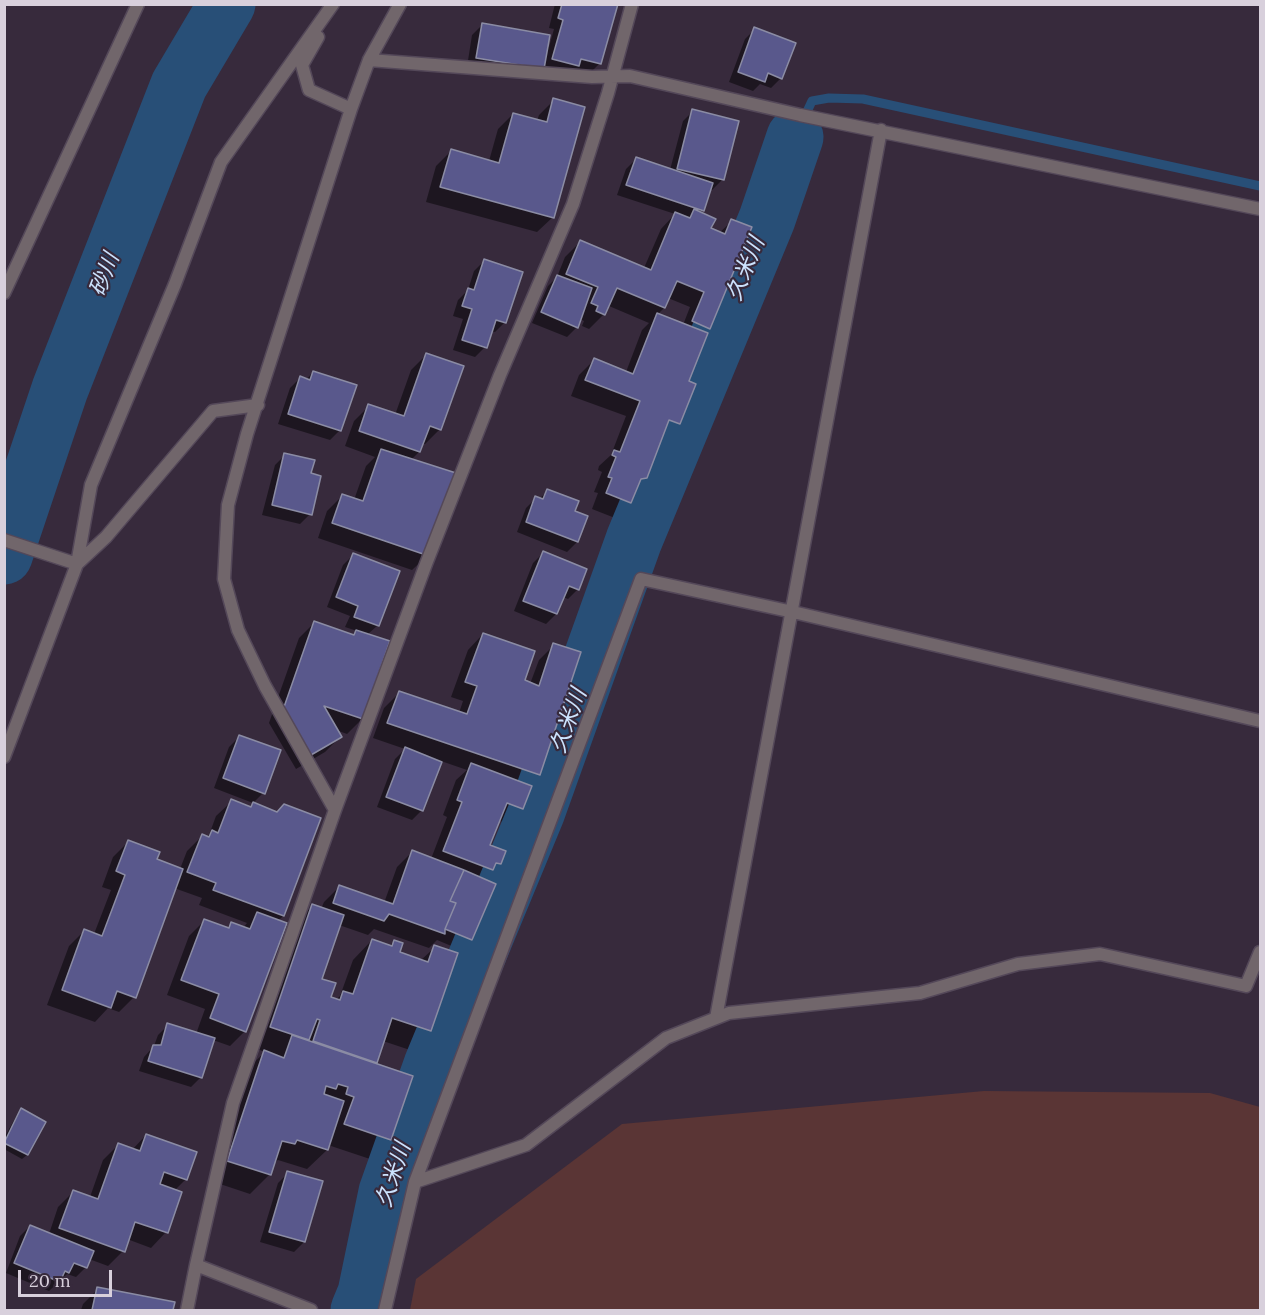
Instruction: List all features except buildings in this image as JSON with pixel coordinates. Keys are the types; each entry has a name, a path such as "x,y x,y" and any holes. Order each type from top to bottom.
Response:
{"street":[{"path":"4,293 138,4"},
{"path":"334,4 303,65 309,90 351,109"},
{"path":"4,757 77,564 92,485 175,284 220,162 334,4"},
{"path":"335,810 265,686 238,630 224,579 228,505 247,434 351,109 369,60 400,4"},
{"path":"187,1311 233,1103 335,810 456,486 544,268 573,204 613,76 632,4"},
{"path":"369,60 592,77 630,76 806,116 1260,209"},
{"path":"716,1018 881,130"},
{"path":"77,564 106,537 213,411 258,405"},
{"path":"4,540 77,564"},
{"path":"385,1311 416,1182 641,579 793,612 1260,721"},
{"path":"416,1182 526,1145 666,1038 729,1013 920,993 1017,964 1100,954 1246,986 1260,952"},
{"path":"196,1265 311,1311"}],"shaded area":[{"path":"984,1091 1210,1093 1260,1107 1260,1310 410,1310 416,1279 622,1124"}],"waterway":[{"name":"砂川","path":"4,556 60,389 179,85 227,4"},
{"path":"795,137 812,101 829,98 863,99 1260,186"},
{"name":"久米川","path":"359,1310 366,1293 387,1192 432,1065 537,811 634,540 767,219 795,137"}]}
